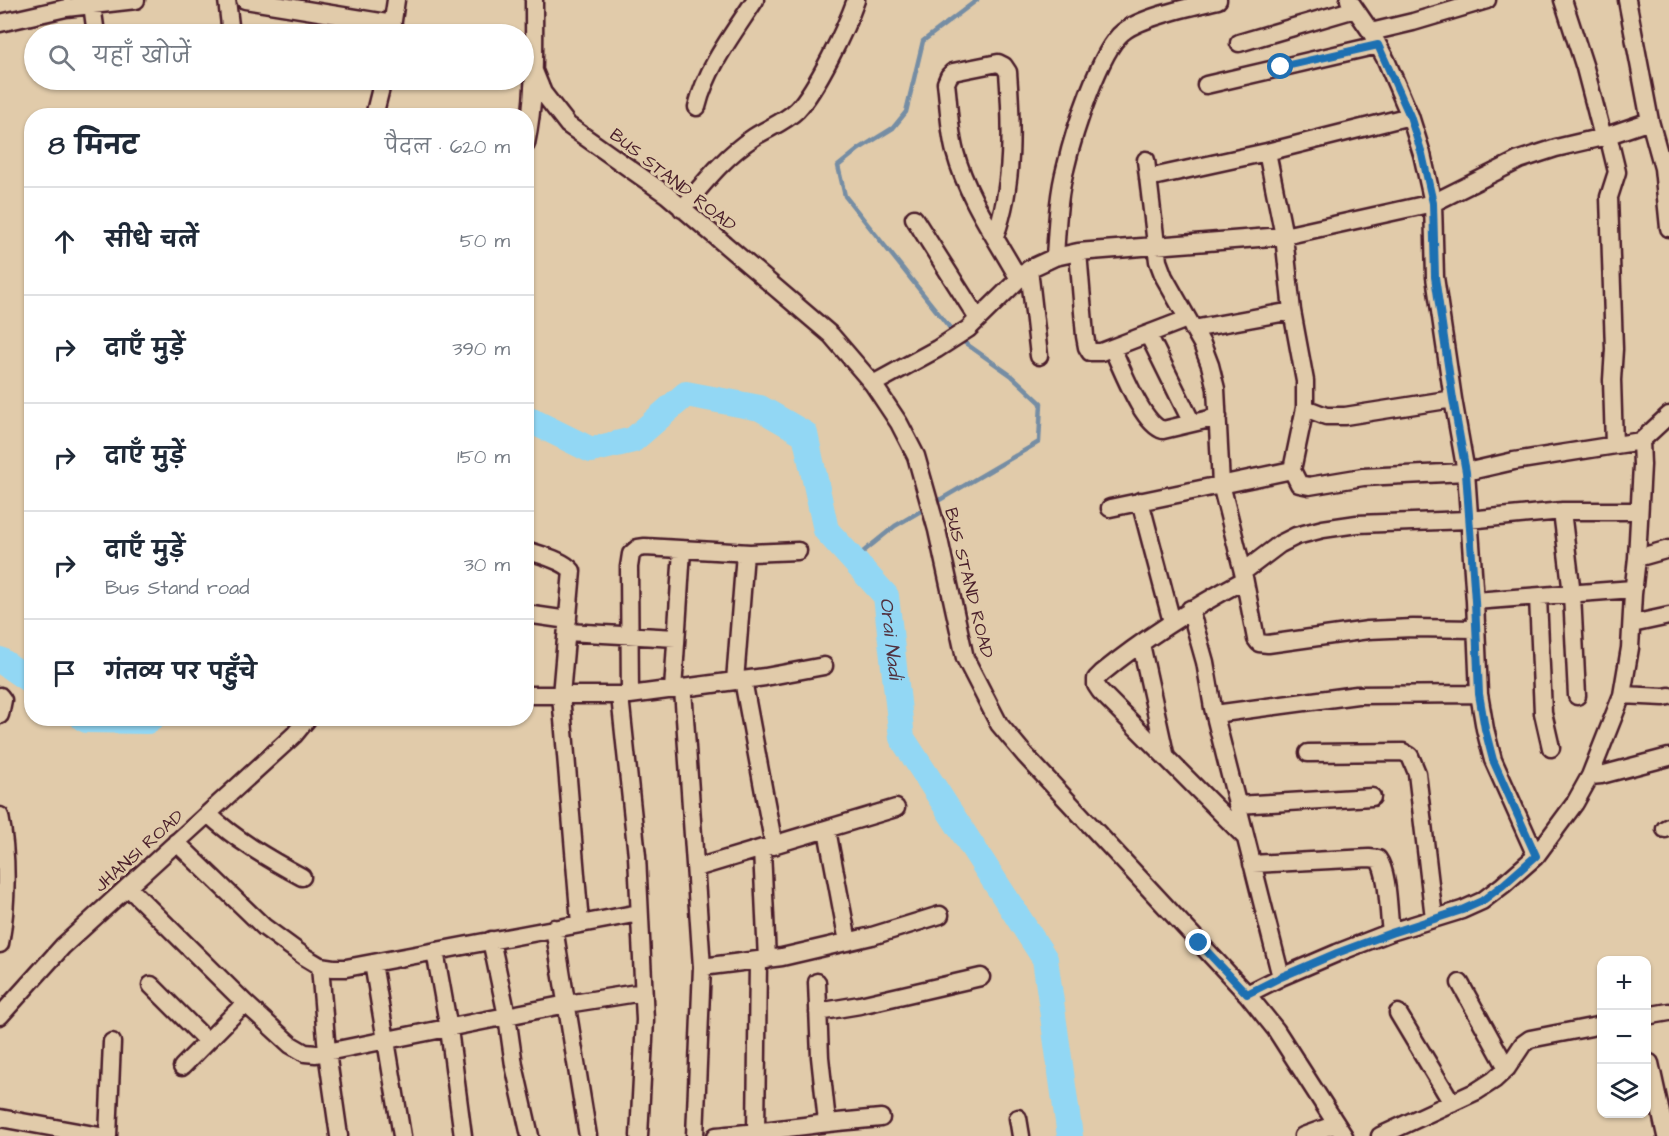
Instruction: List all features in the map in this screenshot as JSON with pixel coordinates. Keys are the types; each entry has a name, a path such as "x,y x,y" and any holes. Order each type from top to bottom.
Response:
{"street":[{"path":"0,23 66,8 135,0"},
{"path":"227,0 230,24"},
{"path":"245,0 367,24"},
{"path":"393,24 396,0"},
{"path":"534,0 534,71"},
{"path":"697,107 702,86 711,68 755,0"},
{"path":"682,209 728,157 755,136 794,112 806,100 856,0"},
{"path":"1055,256 1058,212 1066,166 1094,81 1110,48 1122,32 1135,25 1179,9 1218,0"},
{"path":"1206,85 1374,39 1413,22 1487,0"},
{"path":"1563,0 1617,172 1609,197 1614,349 1612,380 1614,445"},
{"path":"1628,0 1650,121 1663,168 1669,228"},
{"path":"1239,43 1352,4 1374,39 1410,116 1422,154 1433,203 1435,277 1466,472 1479,694 1493,760 1536,856"},
{"path":"92,5 95,24"},
{"path":"995,236 1006,195 1011,134 1008,72 998,63 953,72 949,76 946,83 954,149 961,173 995,236 1024,274 1039,356"},
{"name":"BUS STAND ROAD","path":"534,71 543,93 568,125 667,195 831,335 873,384 899,423 916,456 937,530 965,658 975,682 999,724 1025,755 1247,994 1276,1030 1340,1130"},
{"path":"376,108 380,90"},
{"path":"532,108 533,90"},
{"path":"1148,178 1235,157 1267,152 1410,116"},
{"path":"873,384 937,349 973,324 1024,274 1055,256 1078,252 1284,236 1433,203 1519,160 1650,121"},
{"path":"1267,152 1284,236 1292,311 1303,362 1305,408 1292,470 1299,484 1308,486 1363,477 1466,472 1514,461 1641,441 1668,417"},
{"path":"1146,160 1155,246 1164,277 1202,344 1216,389 1221,484 1254,630 1259,643 1268,644 1368,630 1476,629"},
{"path":"914,218 973,324"},
{"path":"1078,252 1087,347 1090,352 1095,353 1148,334 1190,324 1292,311"},
{"path":"1148,334 1192,423"},
{"path":"1112,348 1141,408 1156,428 1163,430 1218,417"},
{"path":"1305,408 1326,416 1345,416 1453,399"},
{"path":"1247,994 1281,977 1391,933 1462,910 1482,901 1536,856 1575,803 1590,776 1622,695 1632,624 1637,558 1642,465 1641,441"},
{"path":"1110,508 1292,470"},
{"path":"1140,501 1172,622"},
{"path":"1244,836 1100,691 1096,685 1096,679 1102,673 1190,609 1243,576 1280,544 1296,536 1357,524 1468,520 1562,511 1639,511"},
{"path":"1562,511 1572,594 1577,696"},
{"path":"639,1136 645,1020 637,856 625,696 631,554 638,548 645,547 745,553 798,552"},
{"path":"1637,558 1669,549"},
{"path":"682,550 676,638 678,690 696,868 702,967 695,1136"},
{"path":"534,553 561,563 572,571 561,695 580,923"},
{"path":"745,553 739,680 768,848 756,1132"},
{"path":"1475,601 1633,589"},
{"path":"1538,597 1544,713 1551,748"},
{"path":"1190,609 1205,662 1244,836 1281,977"},
{"path":"534,616 567,626 629,635 676,638"},
{"path":"1632,624 1669,616"},
{"path":"1141,644 1166,758"},
{"path":"534,695 625,696 678,690 824,666"},
{"path":"1215,714 1357,695 1479,694"},
{"path":"1622,695 1669,696"},
{"path":"0,696 3,700 0,715"},
{"name":"JHANSI ROAD","path":"0,1016 63,946 301,726"},
{"path":"1308,753 1403,752 1410,756 1417,773 1434,918"},
{"path":"1590,776 1669,757"},
{"path":"1238,805 1372,797"},
{"path":"696,868 896,808"},
{"path":"208,814 228,833 254,851 302,877"},
{"path":"0,816 5,859 0,944"},
{"path":"827,830 848,942"},
{"path":"177,842 264,927 320,966 333,968 372,963 639,913"},
{"path":"1252,864 1378,859 1384,875 1391,933"},
{"path":"128,886 245,1003 291,1046 305,1053 327,1052 567,1004 643,992"},
{"path":"702,967 762,961 848,942 940,915"},
{"path":"554,928 588,1136"},
{"path":"491,940 507,1016 514,1065 530,1136"},
{"path":"435,951 449,1029 463,1136"},
{"path":"372,963 402,1136"},
{"path":"320,966 327,1052 339,1136 330,1136"},
{"path":"818,1012 860,1005 981,977"},
{"path":"817,982 820,1057 818,1127"},
{"path":"1460,983 1507,1068"},
{"path":"151,985 207,1041"},
{"path":"182,1067 245,1003"},
{"path":"1398,1012 1452,1103"},
{"path":"1651,1015 1669,1012"},
{"path":"1380,1136 1477,1091 1507,1068 1523,1044 1530,1039 1597,1026"},
{"path":"108,1136 112,1042"},
{"path":"1650,1064 1666,1136"},
{"path":"716,1136 818,1127 881,1118"},
{"path":"1017,1118 1021,1136"},
{"path":"0,1119 100,1136"},
{"path":"1303,1136 1340,1130"}],"waterway":[{"path":"853,560 895,526 1039,442 1041,403 1012,376 958,338 845,196 838,166 859,149 893,128 906,112 923,41 977,0"},
{"name":"Orai Nadi","path":"534,422 591,450 633,440 686,394 760,408 805,434 826,530 886,596 902,738 1045,959 1070,1136"},
{"name":"Orai Nadi","path":"0,660 24,676"}],"route":[{"path":"1199,943 1247,994 1337,953 1482,901 1536,856 1493,760 1479,694 1466,472 1435,277 1433,203 1422,154 1410,116 1378,45 1281,67"}]}
